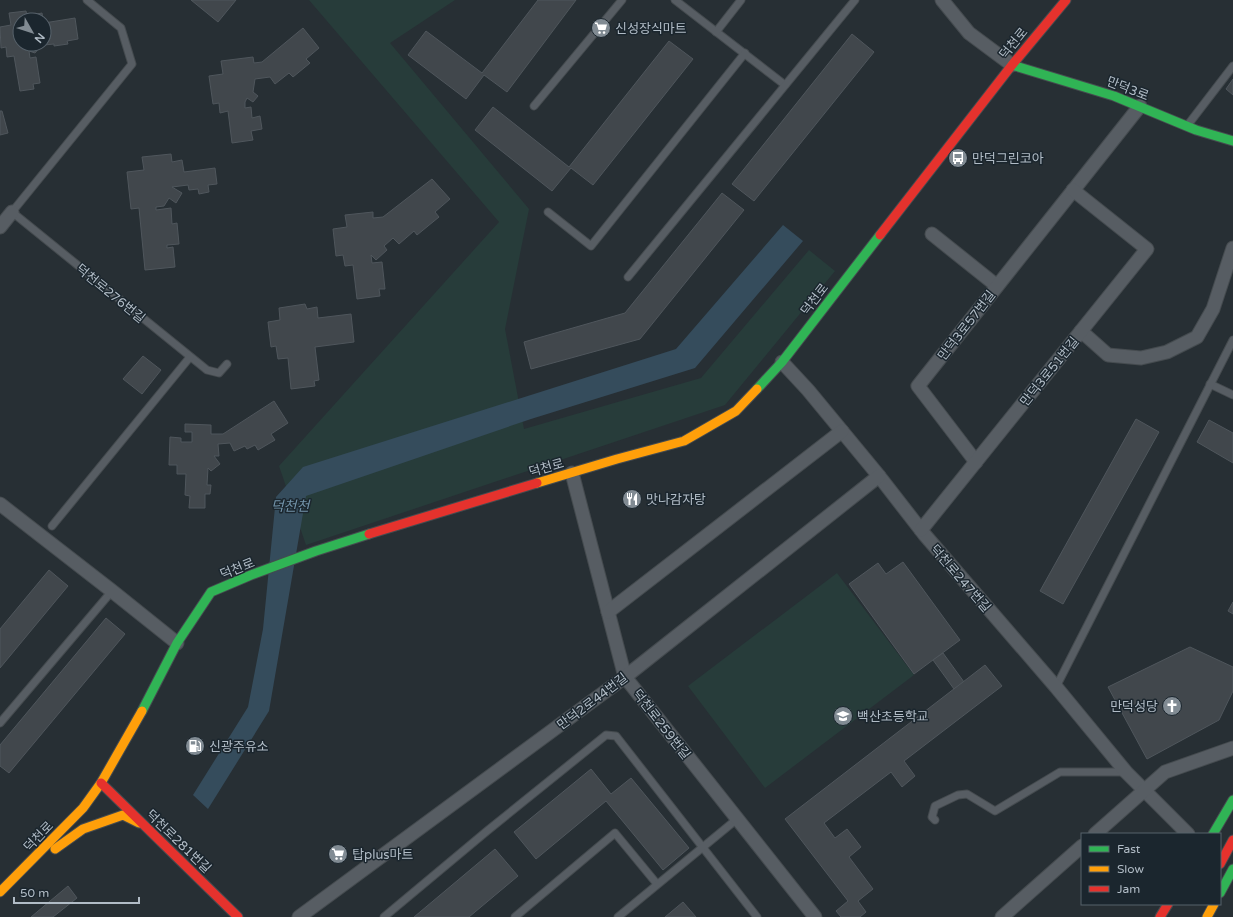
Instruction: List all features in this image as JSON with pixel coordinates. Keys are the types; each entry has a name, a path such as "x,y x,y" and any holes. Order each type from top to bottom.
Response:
{"main road":[{"name":"덕천로","path":"0,892 83,808 101,783 140,714 177,643 212,592 251,575 316,551 617,459 684,441 736,412 782,362 1012,65 1066,0"},
{"name":"만덕3로","path":"1012,65 1114,96 1196,130 1233,141"},
{"name":"덕천로281번길","path":"101,783 238,917"},
{"path":"1214,833 1233,800"},
{"path":"14,879 83,829 122,815 145,826"},
{"path":"1221,862 1233,840"},
{"path":"1221,891 1233,869"},
{"path":"1160,917 1167,905"},
{"path":"1206,917 1213,905"}],"street":[{"path":"942,0 969,33 1012,65"},
{"name":"만덕3로57번길","path":"976,462 918,386 1140,106"},
{"path":"1073,190 1146,249 1081,331"},
{"path":"0,227 12,212"},
{"path":"932,234 997,286"},
{"name":"만덕3로51번길","path":"921,530 1081,331 1108,356 1141,358 1167,352 1197,337 1213,309 1233,248"},
{"name":"덕천로247번길","path":"782,362 808,390 879,476 921,530 1056,687 1126,772 1187,833"},
{"path":"608,612 842,431"},
{"name":"덕천로259번길","path":"572,473 625,677 815,917"},
{"name":"만덕2로44번길","path":"299,917 625,677 879,476"},
{"path":"0,504 177,643"},
{"path":"1096,833 1165,772 1233,748"},
{"path":"1002,917 1081,847"}],"lane":[{"path":"12,212 132,64 121,28 87,0"},
{"path":"534,106 622,0"},
{"path":"675,0 785,85"},
{"path":"716,32 741,0"},
{"path":"628,277 855,0"},
{"path":"548,212 591,246 745,53"},
{"path":"1186,126 1233,66"},
{"name":"덕천로276번길","path":"12,212 207,370 218,373 227,364"},
{"path":"1056,687 1233,340"},
{"path":"52,526 190,357"},
{"path":"1210,384 1233,395"},
{"path":"0,723 112,591"},
{"path":"384,917 487,831 606,735 616,736 757,917"},
{"path":"935,820 932,817 935,806 958,795 967,794 995,810 1060,772 1126,772"},
{"path":"618,917 737,819"},
{"path":"515,917 615,833 658,884"}],"green space":[{"path":"309,0 455,0 390,43 529,209 505,329 524,429 701,378 809,250 835,271 725,405 306,545 279,466 499,222"},
{"path":"837,573 914,675 765,788 688,686"}],"water":[{"name":"덕천천","path":"783,225 803,241 695,368 531,419 306,496 269,711 208,809 193,795 248,707 263,629 276,497 303,467 676,349"}],"building":[{"path":"191,0 236,0 218,22"},
{"path":"538,0 576,0 507,92 484,75 466,99 408,55 426,31 482,73"},
{"path":"9,13 12,13 12,52 29,52 30,58 36,57 40,83 33,84 34,89 20,91 14,56 7,57 6,47 1,48 0,27 11,25"},
{"path":"75,18 78,39 67,41 68,44 54,46 54,44 52,44 52,22"},
{"path":"303,28 319,48 306,59 310,63 293,77 289,73 275,84 270,77 255,79 253,92 258,96 253,102 247,98 245,108 251,107 252,118 260,116 262,129 251,131 253,140 232,143 228,111 220,113 219,103 213,104 209,76 223,74 221,61 253,57 254,63 262,62"},
{"path":"852,34 874,52 754,201 732,184"},
{"path":"669,41 693,59 593,185 571,168 552,191 475,130 493,107 569,167"},
{"path":"1233,79 1233,95 1226,89"},
{"path":"0,111 2,111 8,133 0,135"},
{"path":"171,154 172,162 182,160 184,172 215,168 217,184 208,185 209,192 199,194 198,189 189,190 188,185 172,187 182,193 176,203 169,198 164,206 156,207 156,210 171,208 172,224 177,223 179,244 167,245 167,248 173,247 175,267 145,270 139,208 131,209 127,172 144,170 142,157"},
{"path":"432,179 450,199 435,212 439,217 417,235 414,231 399,244 393,238 384,246 387,250 376,260 371,255 372,263 382,262 385,289 379,289 380,296 357,299 353,265 345,266 343,255 336,256 333,229 347,227 345,215 373,212 373,218 383,217"},
{"path":"722,193 744,210 640,339 531,369 524,342 625,313"},
{"path":"305,304 307,309 317,307 318,318 351,314 354,342 315,347 319,380 314,381 315,386 291,389 288,358 278,359 276,346 271,347 268,322 280,320 279,308"},
{"path":"143,356 161,370 142,394 123,379"},
{"path":"274,401 288,423 271,434 275,440 258,450 255,445 247,449 245,446 234,451 230,443 218,444 219,456 214,456 220,464 211,471 208,468 207,485 211,485 210,494 205,494 205,508 189,508 190,496 185,495 186,474 177,474 177,465 169,465 170,437 181,438 181,442 192,442 192,432 185,432 185,424 211,425 211,434 223,434"},
{"path":"1136,419 1159,432 1063,604 1040,591"},
{"path":"1209,420 1233,433 1233,463 1197,442"},
{"path":"903,562 960,640 914,674 849,584 878,563 886,574"},
{"path":"49,570 68,586 0,668 0,629"},
{"path":"1233,602 1233,614 1228,611"},
{"path":"106,618 125,634 9,773 0,766 0,745"},
{"name":"만덕성당","path":"1190,647 1233,667 1233,691 1219,720 1147,759 1108,687"},
{"path":"943,653 964,682 954,689 933,660"},
{"path":"985,665 1002,686 904,761 915,776 902,787 891,772 824,823 835,838 847,829 861,847 849,857 873,889 858,901 866,912 860,917 841,917 836,911 848,901 785,819"},
{"path":"591,769 611,794 631,778 689,848 663,870 606,801 536,859 514,832"},
{"path":"495,849 518,876 469,917 414,917"},
{"path":"68,886 77,898 53,917 31,917"},
{"path":"683,902 696,917 665,917"}],"traffic: fast":[{"path":"1012,65 1114,96 1196,130 1233,141"},
{"path":"757,389 782,362 880,235"},
{"path":"142,711 177,643 211,592 251,575 316,551 369,534"},
{"path":"1214,833 1233,800"},
{"path":"1221,891 1233,869"}],"traffic: slow":[{"path":"537,483 684,441 736,411 757,389"},
{"path":"0,892 83,808 101,783 142,711"},
{"path":"55,849 83,829 123,815 139,823"},
{"path":"1207,917 1213,905"}],"traffic: jam":[{"path":"880,235 1012,65 1066,0"},
{"path":"369,534 537,483"},
{"path":"101,783 238,917"},
{"path":"1221,862 1233,840"},
{"path":"1160,917 1167,905"}],"place":[{"name":"신성장식마트","path":"601,28"},
{"name":"만덕그린코아","path":"958,158"},
{"name":"맛나감자탕","path":"632,499"},
{"name":"만덕성당","path":"1172,706"},
{"name":"백산초등학교","path":"843,716"},
{"name":"신광주유소","path":"195,746"},
{"name":"탑plus마트","path":"338,854"}]}
